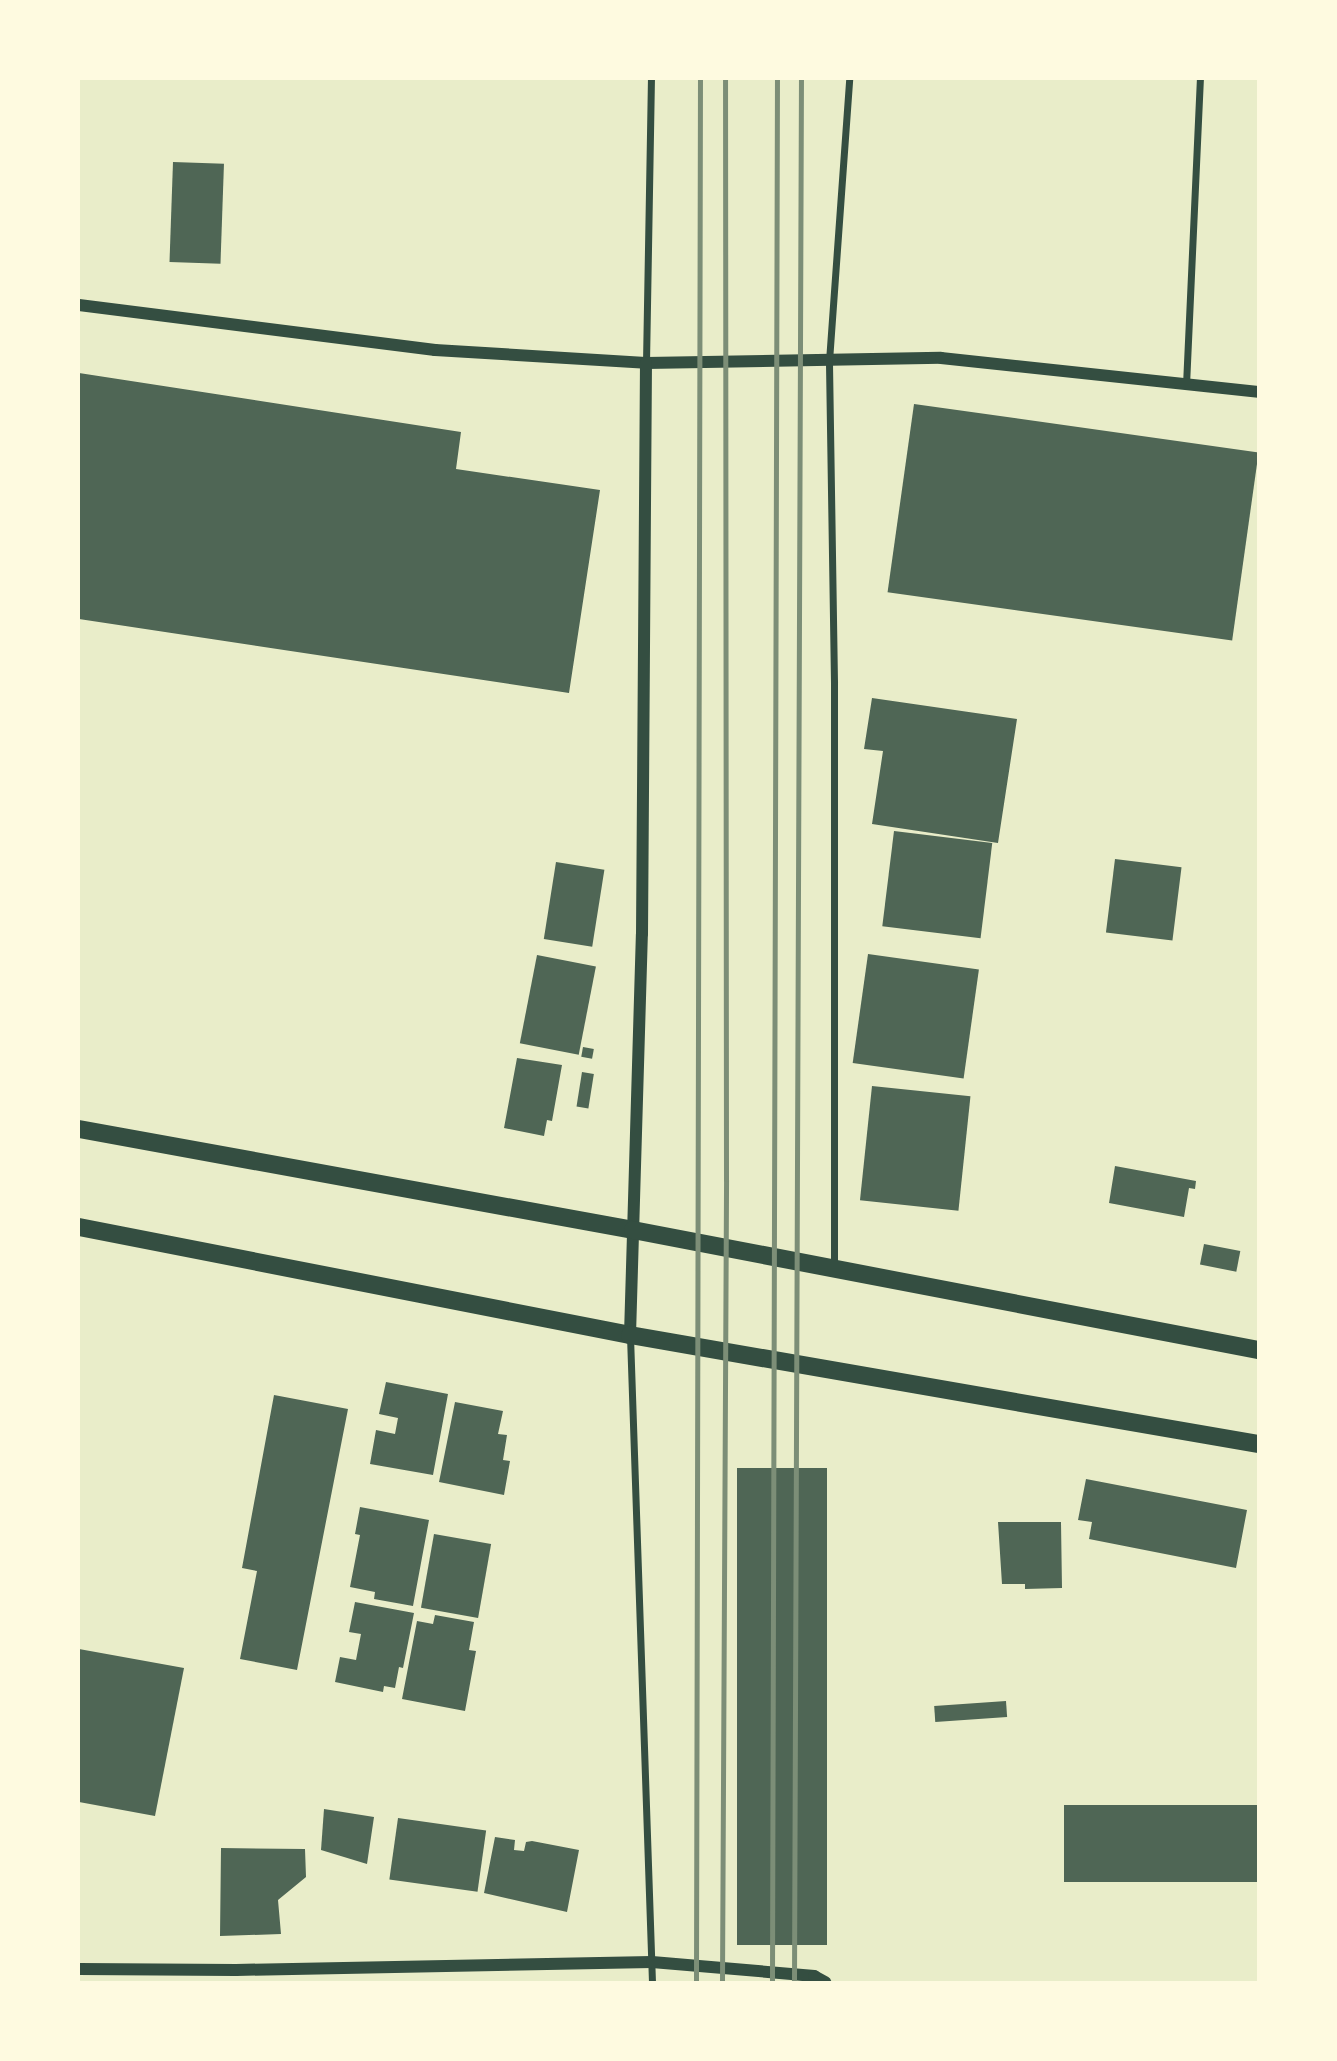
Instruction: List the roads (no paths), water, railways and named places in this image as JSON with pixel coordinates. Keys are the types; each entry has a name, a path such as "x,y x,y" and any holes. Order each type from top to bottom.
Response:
{"main road":[{"path":"79,1129 633,1230 1258,1350"},
{"path":"79,1227 630,1335 1258,1444"}],"street":[{"path":"651,79 642,934 630,1335 652,1982"},
{"path":"834,1268 834,682 829,361 849,79"},
{"path":"1186,385 1200,79"},
{"path":"79,305 435,350 646,363 941,358 1258,391"},
{"path":"79,1969 236,1970 652,1962 814,1976 825,1982"}],"railway":[{"path":"696,1982 700,79"},
{"path":"722,1982 726,1179 725,79"},
{"path":"772,1982 777,79"},
{"path":"794,1982 801,79"}]}
